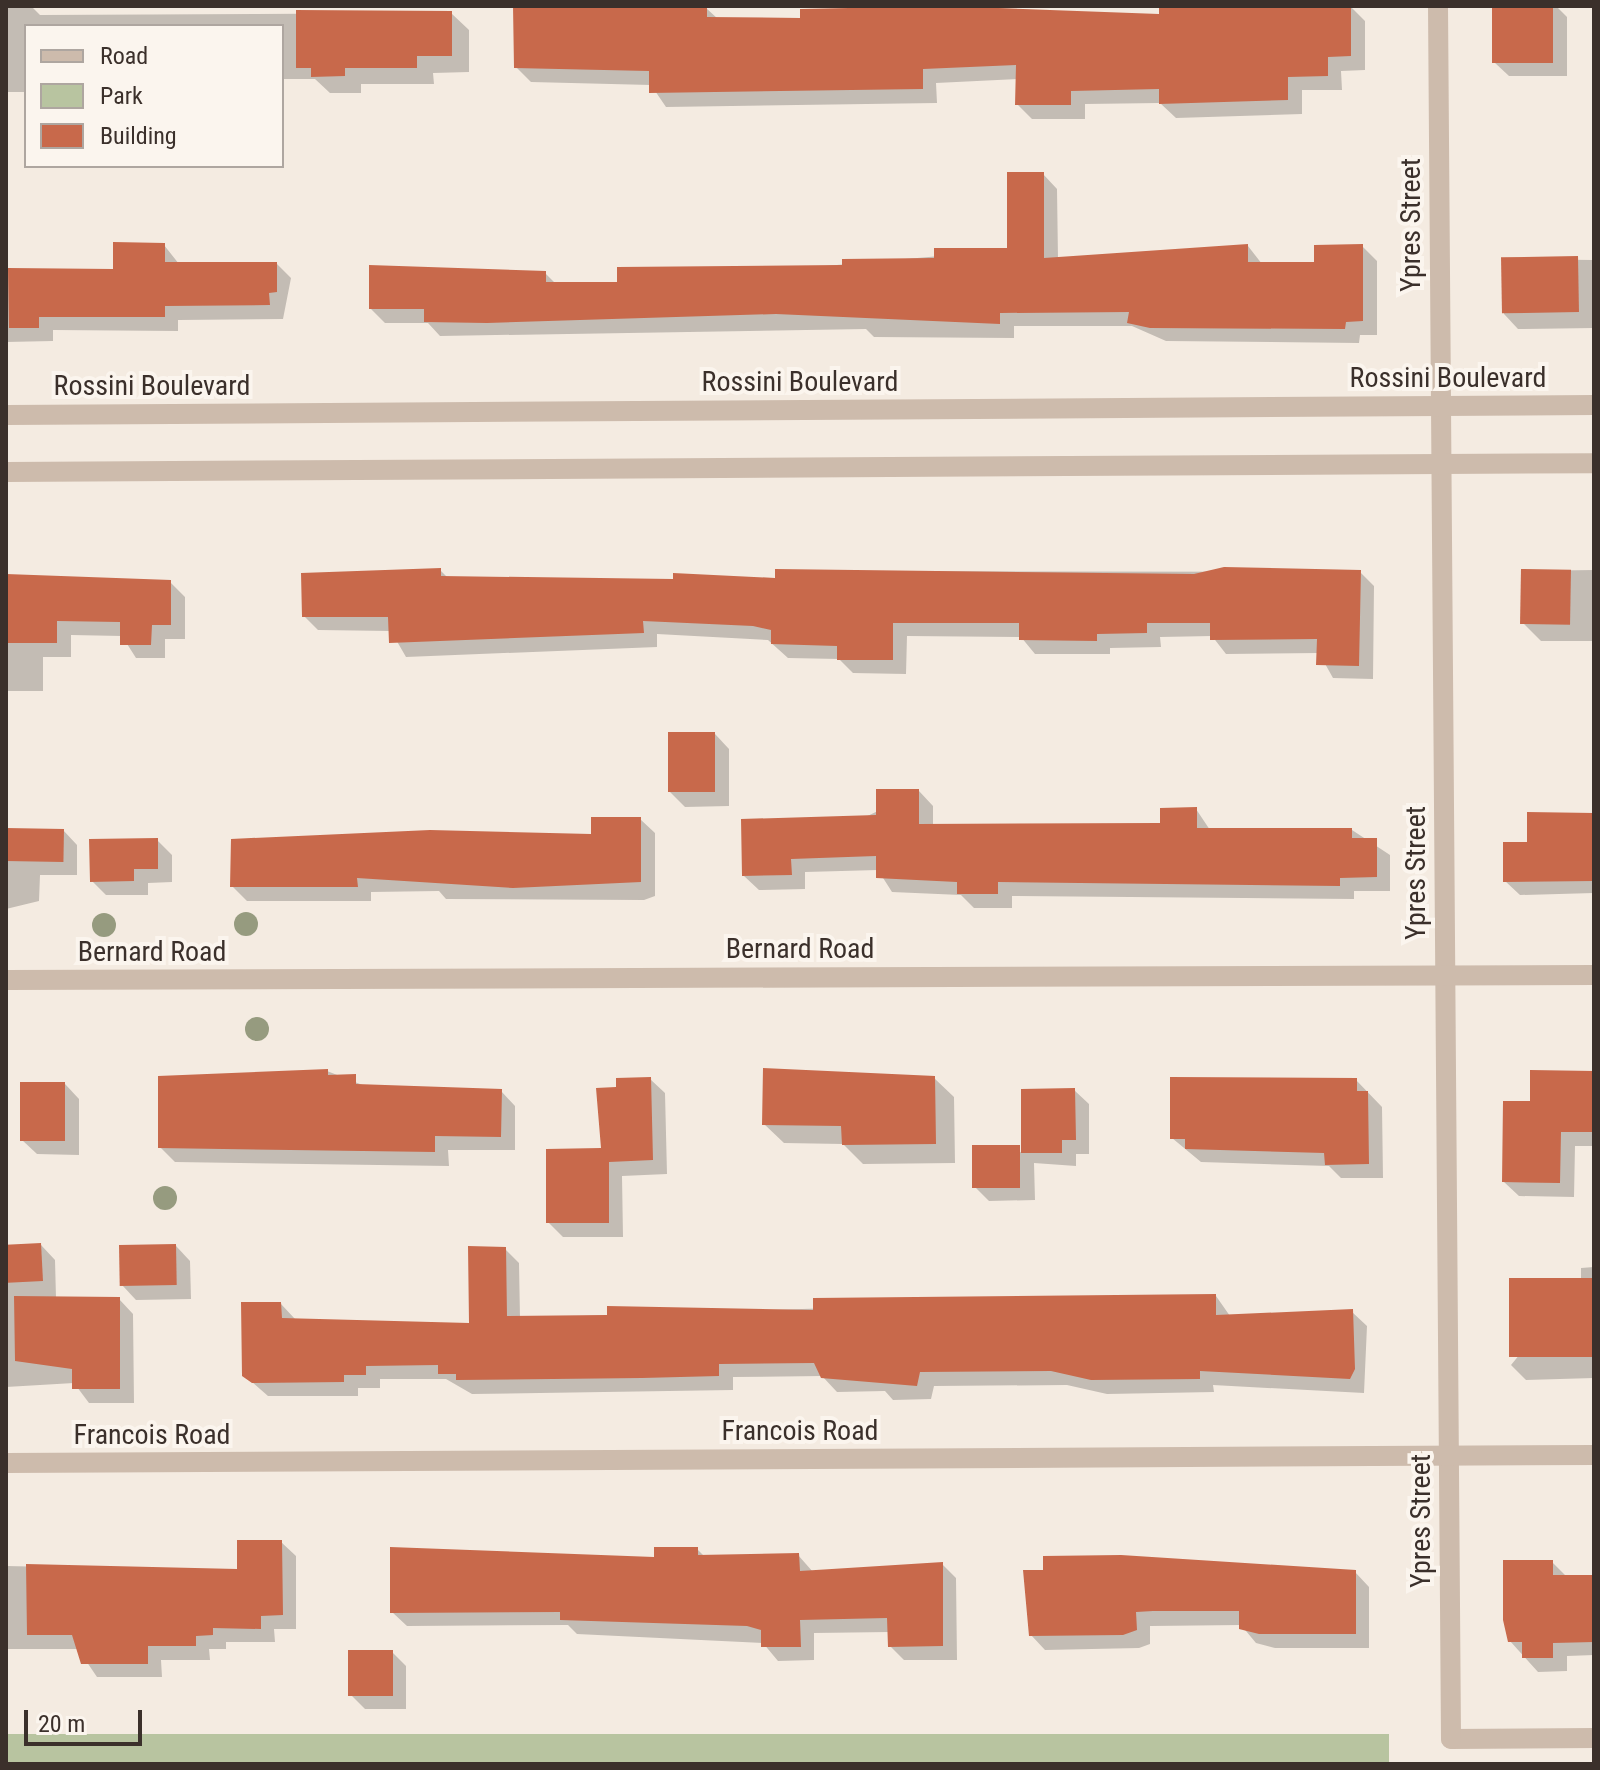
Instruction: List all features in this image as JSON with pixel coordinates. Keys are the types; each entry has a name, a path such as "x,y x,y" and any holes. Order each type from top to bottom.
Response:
{"street":[{"name":"Ypres Street","path":"1438,6 1451,1739 1594,1738"},
{"name":"Rossini Boulevard","path":"6,415 1594,405"},
{"path":"6,472 1594,463"},
{"name":"Bernard Road","path":"6,980 1594,975"},
{"name":"Francois Road","path":"6,1463 1594,1455"}],"green space":[{"path":"6,1734 1389,1734 1389,1764 6,1764"}],"building":[{"path":"513,6 707,6 707,17 800,18 800,9 946,6 1159,14 1159,8 1351,6 1351,56 1328,57 1328,76 1288,77 1288,100 1159,104 1159,89 1071,91 1071,105 1015,105 1016,65 923,69 923,89 649,93 649,71 514,68"},
{"path":"1492,6 1553,6 1553,63 1492,63"},
{"path":"296,10 452,11 452,56 417,56 417,68 345,68 345,76 311,77 311,68 296,68"},
{"path":"1007,172 1044,172 1044,258 1248,244 1248,262 1314,262 1314,245 1363,244 1363,321 1346,322 1345,329 1150,328 1127,323 1129,312 1000,313 1000,324 776,314 487,323 424,322 424,309 369,309 369,265 546,271 546,282 617,282 617,267 842,265 842,259 934,258 934,248 1007,248"},
{"path":"113,242 165,243 165,262 277,262 277,292 269,293 270,305 165,306 165,317 39,317 39,328 9,328 8,268 113,269"},
{"path":"1578,256 1579,312 1502,313 1501,257"},
{"path":"1224,567 1361,570 1359,666 1316,665 1317,639 1210,640 1210,623 1147,623 1147,633 1097,634 1097,641 1019,640 1019,623 893,623 893,660 837,660 837,646 771,644 771,630 753,626 643,621 644,633 389,643 388,617 302,617 301,573 441,568 441,576 673,579 673,573 775,578 775,569 1194,574"},
{"path":"1521,569 1571,570 1570,625 1520,624"},
{"path":"6,574 171,580 171,625 152,625 151,645 120,645 120,622 57,621 57,643 6,643"},
{"path":"668,732 715,732 715,792 668,792"},
{"path":"876,789 919,789 919,824 1160,823 1160,808 1197,807 1197,828 1352,828 1352,838 1377,838 1377,877 1340,878 1340,886 998,882 998,894 957,894 957,882 876,878 876,856 791,859 792,875 742,876 741,819 876,815"},
{"path":"1527,812 1594,813 1594,881 1503,882 1503,842 1527,842"},
{"path":"591,817 641,817 641,882 513,888 357,878 358,887 230,887 231,839 430,830 591,834"},
{"path":"6,828 64,829 63,862 6,861"},
{"path":"158,838 158,869 134,869 134,881 90,882 89,839"},
{"path":"763,1068 935,1076 936,1144 842,1145 841,1126 762,1125"},
{"path":"328,1069 328,1075 356,1074 356,1084 502,1089 501,1137 435,1136 435,1152 158,1148 158,1076"},
{"path":"1530,1070 1594,1071 1594,1132 1561,1132 1560,1183 1502,1182 1503,1101 1530,1101"},
{"path":"651,1077 653,1160 609,1162 609,1223 546,1223 546,1149 601,1148 596,1088 616,1087 616,1078"},
{"path":"1170,1077 1357,1078 1357,1091 1368,1091 1369,1164 1325,1165 1324,1153 1185,1149 1185,1139 1170,1139"},
{"path":"20,1082 65,1082 65,1141 20,1141"},
{"path":"1075,1088 1076,1140 1062,1140 1062,1153 1021,1153 1021,1089"},
{"path":"972,1145 1020,1145 1020,1188 972,1188"},
{"path":"41,1243 43,1281 8,1283 6,1245"},
{"path":"176,1244 177,1285 120,1286 119,1245"},
{"path":"468,1246 506,1247 507,1316 607,1315 607,1306 813,1310 813,1298 1216,1294 1216,1315 1353,1309 1355,1369 1350,1379 1200,1371 1200,1379 1091,1380 1051,1371 920,1372 917,1386 821,1378 814,1363 719,1364 719,1376 642,1378 456,1380 456,1374 438,1374 438,1365 366,1366 366,1375 344,1375 344,1382 252,1383 242,1376 241,1302 281,1302 282,1318 469,1323"},
{"path":"1509,1278 1594,1278 1594,1357 1509,1357"},
{"path":"14,1296 120,1297 120,1389 72,1389 72,1369 15,1361"},
{"path":"237,1540 282,1540 283,1615 261,1616 261,1629 213,1628 213,1635 196,1636 196,1646 148,1646 148,1664 81,1664 72,1635 27,1635 26,1564 237,1569"},
{"path":"390,1547 654,1557 654,1547 698,1547 698,1555 799,1553 800,1571 943,1562 943,1646 888,1647 887,1618 800,1620 801,1647 761,1647 761,1630 747,1626 560,1620 560,1612 390,1613"},
{"path":"1121,1555 1356,1570 1356,1634 1259,1634 1239,1629 1239,1611 1153,1611 1136,1612 1137,1630 1123,1635 1029,1636 1023,1570 1043,1570 1043,1556"},
{"path":"1503,1560 1553,1560 1553,1575 1594,1575 1594,1642 1553,1643 1553,1658 1522,1658 1522,1642 1508,1642 1503,1620"},
{"path":"348,1650 393,1650 393,1696 348,1696"}]}
